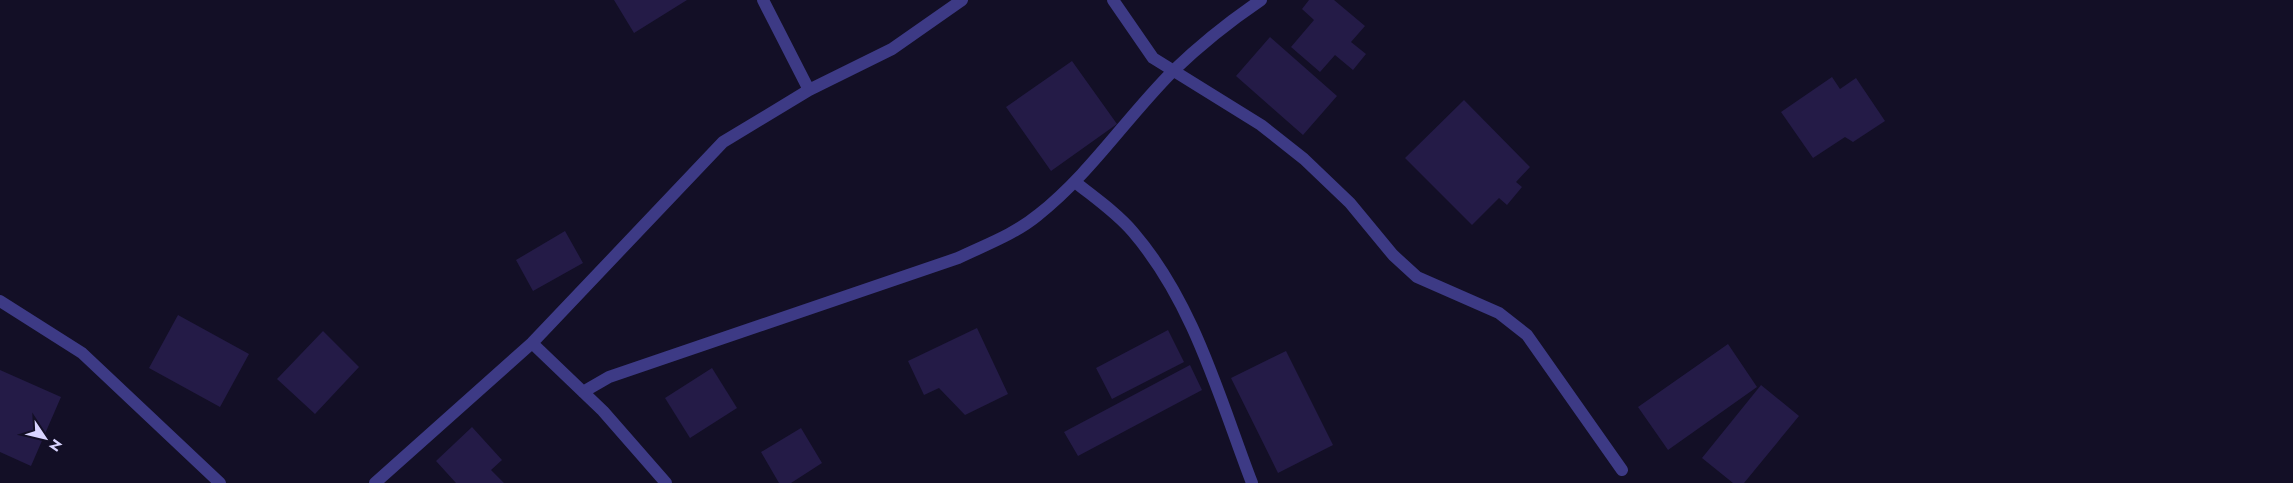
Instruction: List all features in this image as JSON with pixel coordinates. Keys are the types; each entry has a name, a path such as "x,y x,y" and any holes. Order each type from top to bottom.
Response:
{"street":[{"path":"763,0 809,90"},
{"path":"374,483 532,343 723,142 809,90 892,49 962,0"},
{"path":"1114,0 1153,58 1261,125 1304,159 1350,203 1393,255 1417,277 1498,313 1527,335 1622,470"},
{"path":"583,392 609,376 958,258 1006,236 1037,216 1075,182 1173,72 1242,13 1261,0"},
{"path":"1075,182 1133,231 1163,271 1195,332 1252,483"},
{"path":"0,301 82,352 180,442 220,483"},
{"path":"532,343 583,392 644,456 666,483"}],"building":[{"path":"614,0 687,0 634,33"},
{"path":"1309,0 1334,0 1365,26 1351,42 1366,54 1353,70 1335,55 1320,72 1291,47 1314,20 1302,9"},
{"path":"1270,37 1337,96 1303,135 1236,76"},
{"path":"1072,61 1117,124 1051,171 1006,107"},
{"path":"1832,77 1840,89 1856,78 1885,121 1853,142 1845,137 1813,158 1781,112"},
{"path":"1464,100 1530,167 1516,182 1522,187 1507,205 1499,198 1472,225 1405,158"},
{"path":"565,231 583,263 533,291 516,260"},
{"path":"178,315 249,354 220,407 149,368"},
{"path":"977,328 1008,394 965,415 939,388 924,395 908,361"},
{"path":"1168,330 1184,362 1112,399 1096,368"},
{"path":"323,331 359,367 315,414 277,379"},
{"path":"1728,344 1757,387 1668,450 1638,407"},
{"path":"1286,351 1333,445 1278,473 1231,378"},
{"path":"1190,365 1202,390 1078,456 1064,432"},
{"path":"712,368 737,408 690,438 665,398"},
{"path":"0,370 61,397 31,466 0,452"},
{"path":"1761,385 1799,416 1744,483 1733,483 1702,458"},
{"path":"472,427 502,460 491,470 504,483 456,483 436,461"},
{"path":"801,428 822,463 791,483 779,483 761,452"}]}
